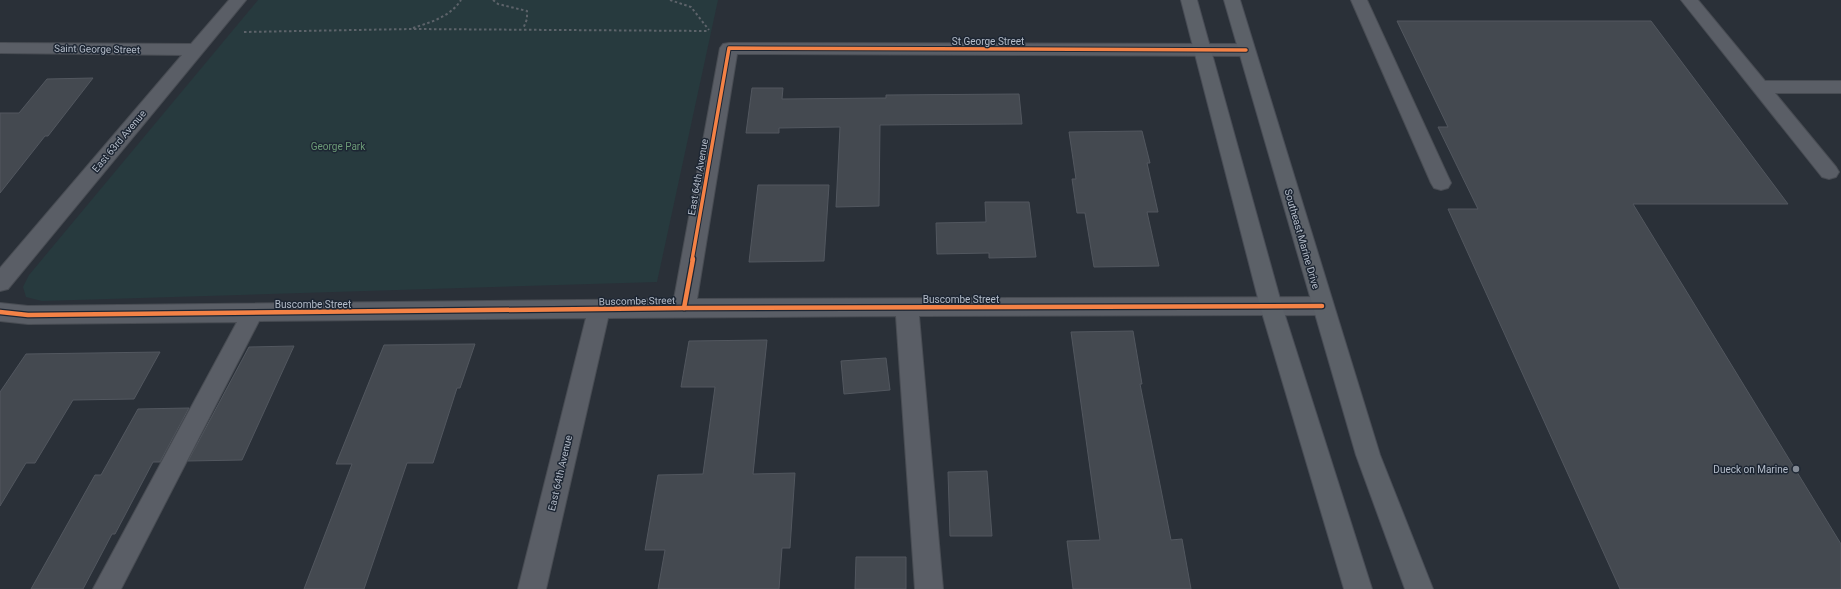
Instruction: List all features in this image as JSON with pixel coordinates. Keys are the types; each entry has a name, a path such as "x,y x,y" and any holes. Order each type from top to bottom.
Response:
{"main road":[{"path":"1189,0 1271,306 1358,589"},
{"name":"Southeast Marine Drive","path":"1232,0 1322,306 1368,455 1419,589"}],"street":[{"name":"East 63rd Avenue","path":"0,283 238,0"},
{"path":"1359,0 1441,183"},
{"path":"1689,0 1760,87 1837,177"},
{"name":"Saint George Street","path":"0,48 195,50"},
{"name":"St George Street","path":"729,48 1246,50"},
{"name":"East 64th Avenue","path":"684,308 729,48"},
{"path":"1760,87 1841,88"},
{"name":"Buscombe Street","path":"0,312 28,314 599,310 684,308 1322,306"},
{"path":"907,308 929,589"},
{"name":"East 64th Avenue","path":"532,589 599,310"},
{"path":"108,589 253,312"}],"path":[{"path":"411,29 438,19 458,6 461,0"},
{"path":"493,0 498,4 527,11 527,19 523,29"},
{"path":"240,32 411,29 709,31 692,6 670,0"}],"green space":[{"name":"George Park","path":"258,0 718,0 657,282 42,301 26,297 23,287 29,275"}],"building":[{"path":"1397,21 1651,21 1788,204 1633,204 1841,544 1841,589 1620,589 1448,209 1478,209 1438,127 1448,127"},
{"path":"93,78 48,136 45,136 0,193 0,113 19,113 47,79"},
{"path":"752,88 783,88 782,99 886,98 886,95 1019,94 1022,124 880,125 879,206 836,207 840,127 779,128 779,133 746,133"},
{"path":"1142,131 1150,163 1147,163 1158,212 1147,212 1159,266 1094,267 1085,213 1077,213 1072,179 1076,179 1069,132"},
{"path":"758,185 829,185 824,261 749,262"},
{"path":"985,202 1029,202 1036,257 989,258 989,253 937,254 936,223 986,222"},
{"path":"1133,331 1142,384 1140,384 1171,540 1182,539 1191,589 1073,589 1067,541 1100,540 1071,332"},
{"path":"767,340 753,474 795,473 790,548 782,548 779,589 658,589 665,550 645,550 658,475 703,474 715,387 681,387 689,341"},
{"path":"475,344 460,388 457,388 433,463 407,463 364,589 304,589 352,464 336,464 384,345"},
{"path":"294,346 242,460 188,461 249,347"},
{"path":"160,352 134,399 73,400 35,463 26,463 0,506 0,392 26,354"},
{"path":"886,358 890,390 844,394 841,361"},
{"path":"189,408 160,462 153,462 115,534 112,534 83,589 31,589 95,475 101,475 138,409"},
{"path":"987,471 992,536 950,536 948,472"},
{"path":"856,557 906,557 906,589 855,589"}],"cycle path":[{"path":"684,308 729,48 1246,50"},
{"path":"0,312 28,315 684,308 1322,306"}],"place":[{"name":"Dueck on Marine","path":"1796,469"}]}
